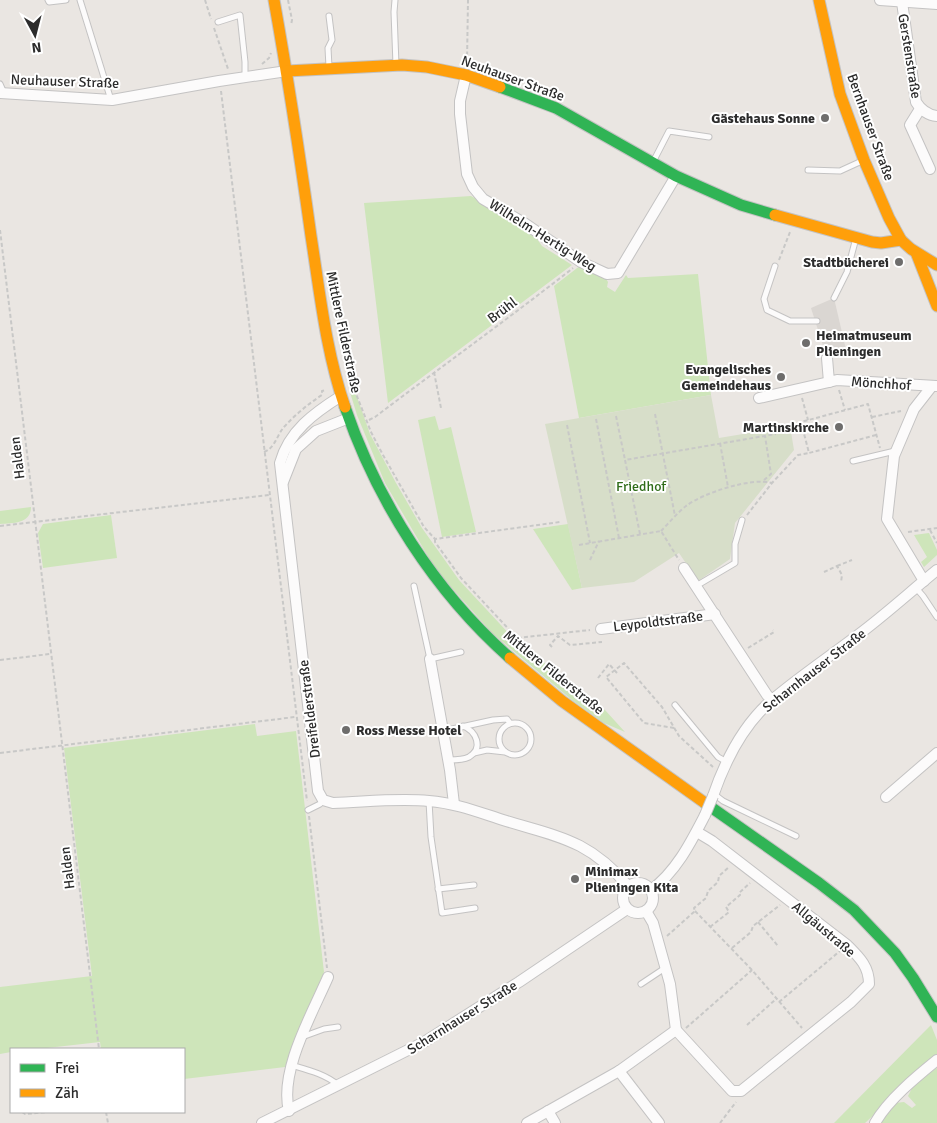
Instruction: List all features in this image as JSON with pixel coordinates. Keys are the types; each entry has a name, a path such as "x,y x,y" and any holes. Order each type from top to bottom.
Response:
{"main road":[{"name":"Mittlere Filderstraße","path":"274,0 287,71 322,312 336,379 349,418 378,486 406,536 432,572 486,635 514,662 564,703 817,882 862,917 909,970 937,1017"},
{"name":"Bernhauser Straße","path":"818,0 840,94 864,160 889,218 901,240 917,255"},
{"name":"Neuhauser Straße","path":"287,71 396,66 427,67 466,75 556,108 676,176 741,206 856,238 882,243 901,240"},
{"path":"917,255 937,266 926,278"},
{"path":"917,255 937,306"}],"street":[{"path":"880,0 937,4"},
{"name":"Gerstenstraße","path":"902,2 916,102 920,109 932,116 937,116"},
{"name":"Neuhauser Straße","path":"1,90 112,100 219,80 287,71"},
{"name":"Wilhelm-Hertig-Weg","path":"466,75 460,100 460,114 467,174 473,186 483,199 524,223 581,262 607,274 618,274 676,176"},
{"name":"Gerstenstraße","path":"920,109 910,125 930,169"},
{"path":"827,358 833,381"},
{"name":"Mönchhof","path":"759,398 833,381 935,386"},
{"path":"924,581 887,519 894,456 914,409 935,386"},
{"name":"Dreifelderstraße","path":"323,800 318,791 280,463 284,450 292,436 318,410 341,396"},
{"name":"Dreifelderstraße","path":"282,485 296,449 316,431 349,418"},
{"name":"Leypoldtstraße","path":"684,568 766,695 772,700"},
{"name":"Scharnhauser Straße","path":"651,890 661,883 683,856 705,815 725,767 741,737 755,718 772,700 859,635 937,570"},
{"name":"Leypoldtstraße","path":"601,629 715,614"},
{"path":"430,659 454,804"},
{"path":"886,797 937,753"},
{"path":"323,800 333,803 403,800 454,804 557,835 583,846 609,864 628,886"},
{"name":"Allgäustraße","path":"696,832 758,876 847,945 865,964 869,975 869,984 851,1002 736,1091"},
{"path":"636,883 645,884 651,890 653,898 651,905 646,911 633,913 623,904 622,897 628,886 636,883"},
{"name":"Scharnhauser Straße","path":"262,1123 403,1053 440,1032 519,982 627,909"},
{"path":"646,911 653,923 666,968 678,1032 736,1091"},
{"path":"289,1111 287,1083 290,1064 328,978"},
{"path":"527,1123 619,1071 678,1032"},
{"path":"875,1123 901,1093 937,1060"},
{"path":"619,1071 659,1123"},
{"path":"548,1111 555,1123"}],"lane":[{"path":"48,0 49,2 66,0"},
{"path":"80,0 112,100"},
{"path":"396,0 394,12 396,66"},
{"path":"218,22 240,15 245,77"},
{"path":"329,16 332,40 328,48 329,68"},
{"path":"653,162 669,131 709,137"},
{"path":"808,170 840,171 864,160"},
{"path":"834,298 848,272 856,238"},
{"path":"776,266 764,299 767,310 790,321 817,321"},
{"path":"854,462 896,451"},
{"path":"696,586 736,563 735,544 742,520"},
{"path":"414,586 430,659 461,652"},
{"path":"916,588 937,617"},
{"path":"675,705 725,767"},
{"path":"443,731 493,720 507,719 510,723"},
{"path":"448,760 466,758 474,753 488,750 514,755 520,754 528,749 531,740 530,731 526,726 517,722 503,727 499,736 500,745 506,752"},
{"path":"463,726 471,730 475,735 477,744 474,753"},
{"path":"713,795 796,836"},
{"path":"308,810 320,804 323,800"},
{"path":"429,801 430,837 442,913 476,908"},
{"path":"438,889 474,885"},
{"path":"641,984 666,968"},
{"path":"302,1038 324,1029 338,1027"},
{"path":"290,1064 317,1073 339,1085"}],"path":[{"path":"205,0 232,78"},
{"path":"466,75 468,0"},
{"path":"259,75 257,66 266,62 271,53"},
{"path":"219,80 328,978"},
{"path":"776,266 794,221"},
{"name":"Halden","path":"0,230 99,1048"},
{"name":"Brühl","path":"368,421 505,321 581,262"},
{"path":"434,372 441,408"},
{"path":"833,381 845,410"},
{"path":"353,386 371,432 424,527 435,539 440,550 462,578 517,638 601,629"},
{"path":"800,389 808,420"},
{"path":"809,453 801,422 868,404 878,442"},
{"path":"872,417 914,409"},
{"path":"655,414 676,516"},
{"path":"616,416 640,534"},
{"path":"596,419 618,538"},
{"path":"567,425 590,543"},
{"path":"625,460 776,434"},
{"path":"742,520 798,455 876,435"},
{"path":"764,481 770,474 765,436"},
{"path":"720,443 728,487"},
{"path":"579,545 660,531 686,506 723,488 764,481 772,483"},
{"path":"0,526 268,495"},
{"path":"435,539 560,522"},
{"path":"895,534 937,528"},
{"path":"930,529 937,543"},
{"path":"660,531 684,568"},
{"path":"590,560 599,541"},
{"path":"824,572 852,560"},
{"path":"836,566 842,575 841,582"},
{"path":"740,653 774,632 773,630"},
{"path":"552,647 550,645 558,636 570,645 602,642"},
{"path":"0,660 50,654"},
{"path":"674,728 644,723 606,677 624,663 662,707 679,736 705,760 725,767"},
{"path":"598,678 609,664 617,673"},
{"path":"0,753 296,717"},
{"path":"658,943 695,911 694,908 706,898 708,891 718,882 719,876 736,860"},
{"path":"710,928 729,912 726,907 758,876"},
{"path":"731,948 751,932 753,926 787,898"},
{"path":"695,911 752,970 808,1036"},
{"path":"758,922 778,946"},
{"path":"779,1002 847,945"},
{"path":"678,1032 752,970"},
{"path":"746,1025 776,999"},
{"path":"720,1123 733,1108 736,1091"},
{"path":"24,1113 37,1113"}],"green space":[{"path":"471,196 530,229 542,246 572,265 388,403 364,203"},
{"path":"581,265 606,279 608,282 607,287 615,292 626,275 628,278 698,274 711,395 579,418 554,286"},
{"path":"351,387 357,397 370,434 396,483 422,528 459,580 515,640 605,710 625,732 604,723 572,700 492,633 436,570 385,483 357,415 349,389"},
{"name":"Friedhof","path":"711,395 719,438 790,426 794,450 735,523 730,559 698,581 679,553 634,582 582,588 545,424"},
{"path":"435,416 439,430 451,427 476,532 442,537 418,420"},
{"path":"31,507 30,513 25,520 16,523 0,524 0,511"},
{"path":"111,515 117,558 43,568 38,533 43,524"},
{"path":"568,524 582,588 572,590 533,529"},
{"path":"929,533 937,550 937,555 924,567 921,562 927,557 914,535"},
{"path":"255,724 257,736 296,731 324,972 285,1067 185,1079 185,1048 101,1048 100,1042 47,1048 10,1048 10,1052 0,1054 0,987 92,976 64,748"},
{"path":"931,1025 937,1040 937,1056 865,1123 834,1123"},
{"path":"937,1068 937,1123 881,1123 895,1103 904,1102 912,1108 916,1105 908,1096 914,1084"}],"shaded area":[{"path":"834,298 847,354 827,358 811,308"}],"traffic: fast":[{"path":"500,87 556,108 676,176 741,205 775,215"},
{"path":"345,407 374,477 411,543 457,604 510,658"},
{"path":"705,803 819,883 854,910 895,953 937,1017"}],"traffic: slow":[{"path":"274,0 294,118 324,323 338,386 345,407"},
{"path":"819,0 840,94 864,160 889,218 901,240 911,249 937,265"},
{"path":"287,71 402,65 427,67 466,75 500,87"},
{"path":"775,215 872,242 881,243 901,240"},
{"path":"917,255 937,306"},
{"path":"510,658 562,701 705,803"}],"place":[{"name":"Gästehaus Sonne","path":"825,118"},
{"name":"Stadtbücherei","path":"899,262"},
{"name":"Heimatmuseum Plieningen","path":"806,343"},
{"name":"Evangelisches Gemeindehaus","path":"781,377"},
{"name":"Martinskirche","path":"839,427"},
{"name":"Ross Messe Hotel","path":"346,730"},
{"name":"Minimax Plieningen Kita","path":"575,879"}]}
